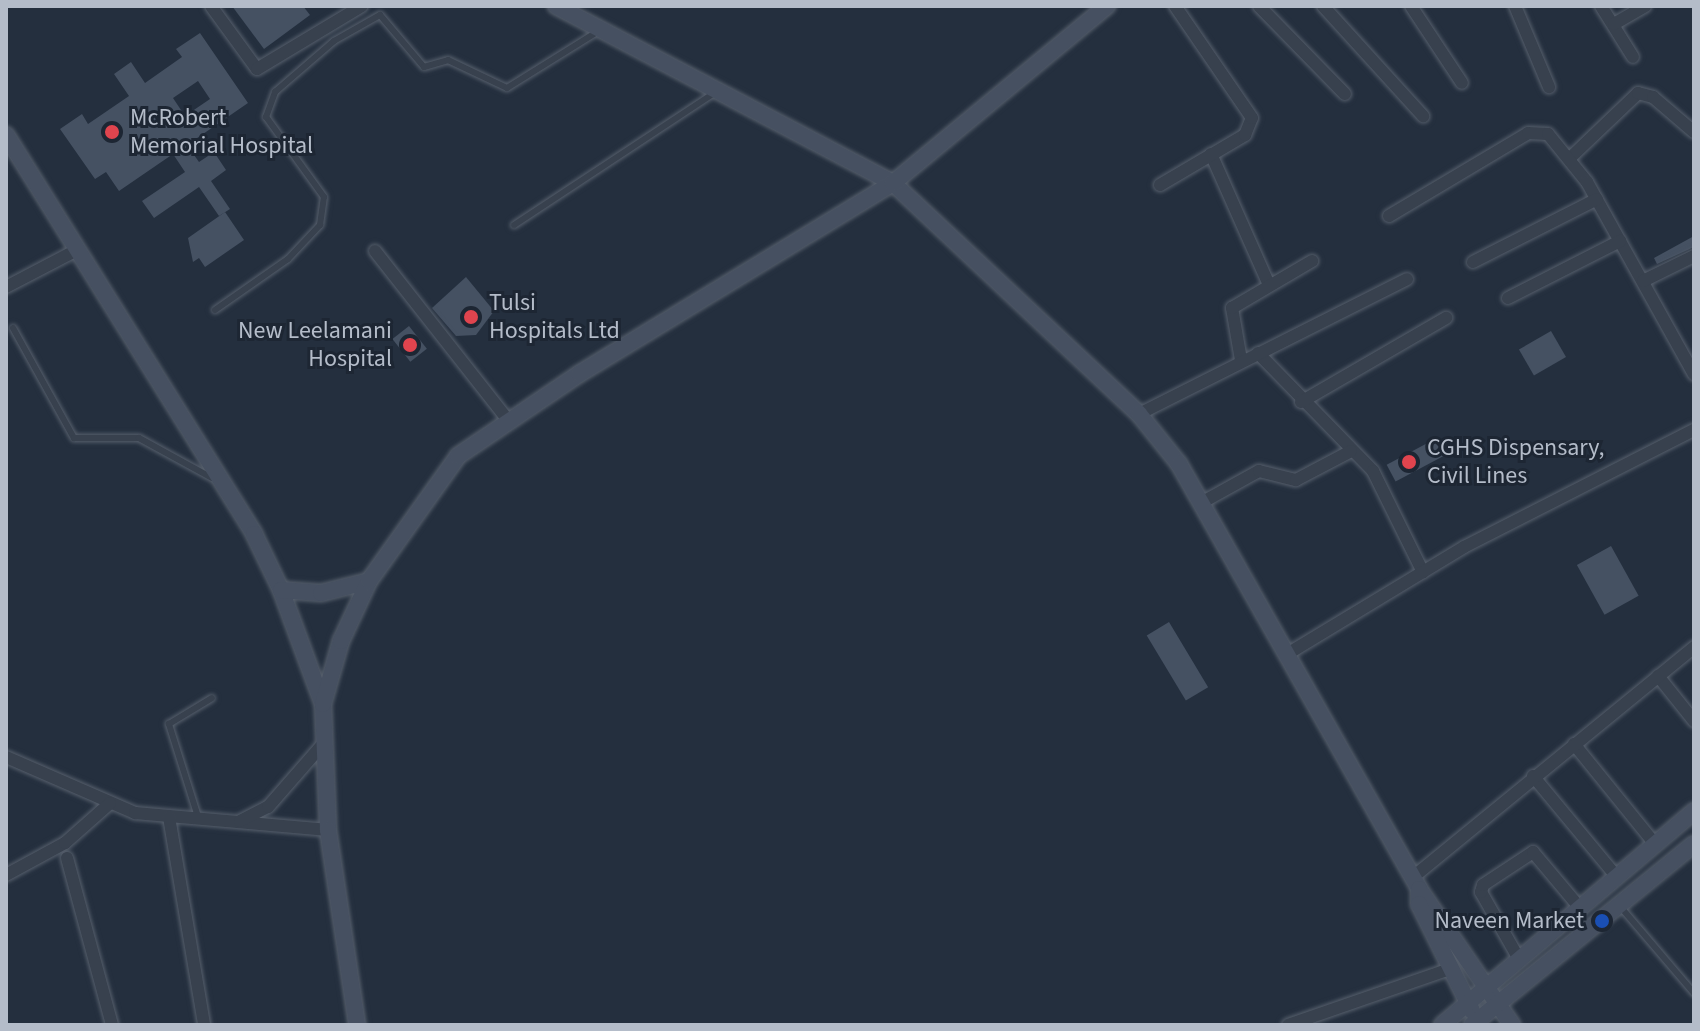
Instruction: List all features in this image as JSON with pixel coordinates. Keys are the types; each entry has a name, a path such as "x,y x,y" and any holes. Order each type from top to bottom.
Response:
{"street":[{"path":"211,6 257,69 362,6"},
{"path":"556,6 893,183 1139,414 1201,503 1289,653 1415,884 1494,1006 1512,1025"},
{"path":"357,1025 328,830 323,704 341,641 369,581 436,481 508,420 893,183 1107,6"},
{"path":"1160,185 1245,135 1250,109 1175,6"},
{"path":"1259,6 1345,94"},
{"path":"1323,6 1423,116"},
{"path":"1411,6 1462,83"},
{"path":"1515,6 1549,87"},
{"path":"1601,6 1633,57"},
{"path":"1614,24 1645,6"},
{"path":"1570,158 1638,93 1653,97 1694,132"},
{"path":"1389,216 1528,133 1548,134 1570,158 1597,199 1694,374"},
{"path":"7,138 216,479 254,534 281,590 323,704"},
{"path":"1211,154 1269,285"},
{"path":"1473,262 1597,199"},
{"path":"1508,298 1620,241"},
{"path":"6,287 75,251"},
{"path":"375,251 508,420"},
{"path":"1643,281 1694,256"},
{"path":"1241,360 1230,315 1240,300 1312,261"},
{"path":"1139,414 1407,279"},
{"path":"1301,402 1446,318"},
{"path":"1258,353 1301,402 1379,481 1423,572"},
{"path":"1289,653 1423,572 1694,430"},
{"path":"1201,503 1259,471 1296,480 1351,451"},
{"path":"281,590 321,593 369,581"},
{"path":"1415,884 1533,776 1694,647"},
{"path":"1658,676 1694,721"},
{"path":"237,822 268,807 323,744"},
{"path":"1574,744 1655,844"},
{"path":"6,757 110,803 169,817 328,830"},
{"path":"1533,776 1616,876"},
{"path":"6,875 65,843 110,803"},
{"path":"1442,1025 1694,811"},
{"path":"169,817 204,1025"},
{"path":"1415,884 1419,904 1478,1023 1494,1006 1694,844"},
{"path":"1519,959 1481,892 1483,885 1533,852 1580,908"},
{"path":"67,858 112,1025"},
{"path":"1288,1025 1450,969"}],"lane":[{"path":"215,310 288,259 320,225 324,197 266,117 275,92 334,41 380,15 424,67 448,60 507,88 601,30"},
{"path":"514,225 717,91"},
{"path":"13,328 74,438 139,438 216,479"},
{"path":"199,820 169,732 179,713 212,698"},
{"path":"1619,905 1694,993"}],"building":[{"path":"232,6 303,6 310,15 264,49"},
{"path":"200,33 248,103 187,145 199,162 214,152 226,170 211,181 230,209 219,216 199,187 154,218 142,201 185,172 173,154 119,191 106,172 95,179 60,129 82,114 88,124 129,96 114,74 131,62 145,83 182,57 176,49","holes":["198,81 210,99 185,116 173,98"]},
{"path":"225,212 244,240 205,267 199,258 193,262 188,238"},
{"path":"1694,236 1694,247 1657,264 1654,258"},
{"path":"466,277 494,311 476,335 456,336 432,308"},
{"path":"409,326 427,349 410,362 392,339"},
{"path":"1551,331 1566,357 1534,375 1519,350"},
{"path":"1437,438 1446,455 1396,482 1387,465"},
{"path":"1611,546 1639,596 1605,615 1577,565"},
{"path":"1169,622 1208,687 1186,701 1147,635"}],"place":[{"name":"McRobert Memorial Hospital","path":"112,132"},
{"name":"Tulsi Hospitals Ltd","path":"471,317"},
{"name":"New Leelamani Hospital","path":"410,345"},
{"name":"CGHS Dispensary, Civil Lines","path":"1409,462"},
{"name":"Naveen Market","path":"1602,921"}]}
